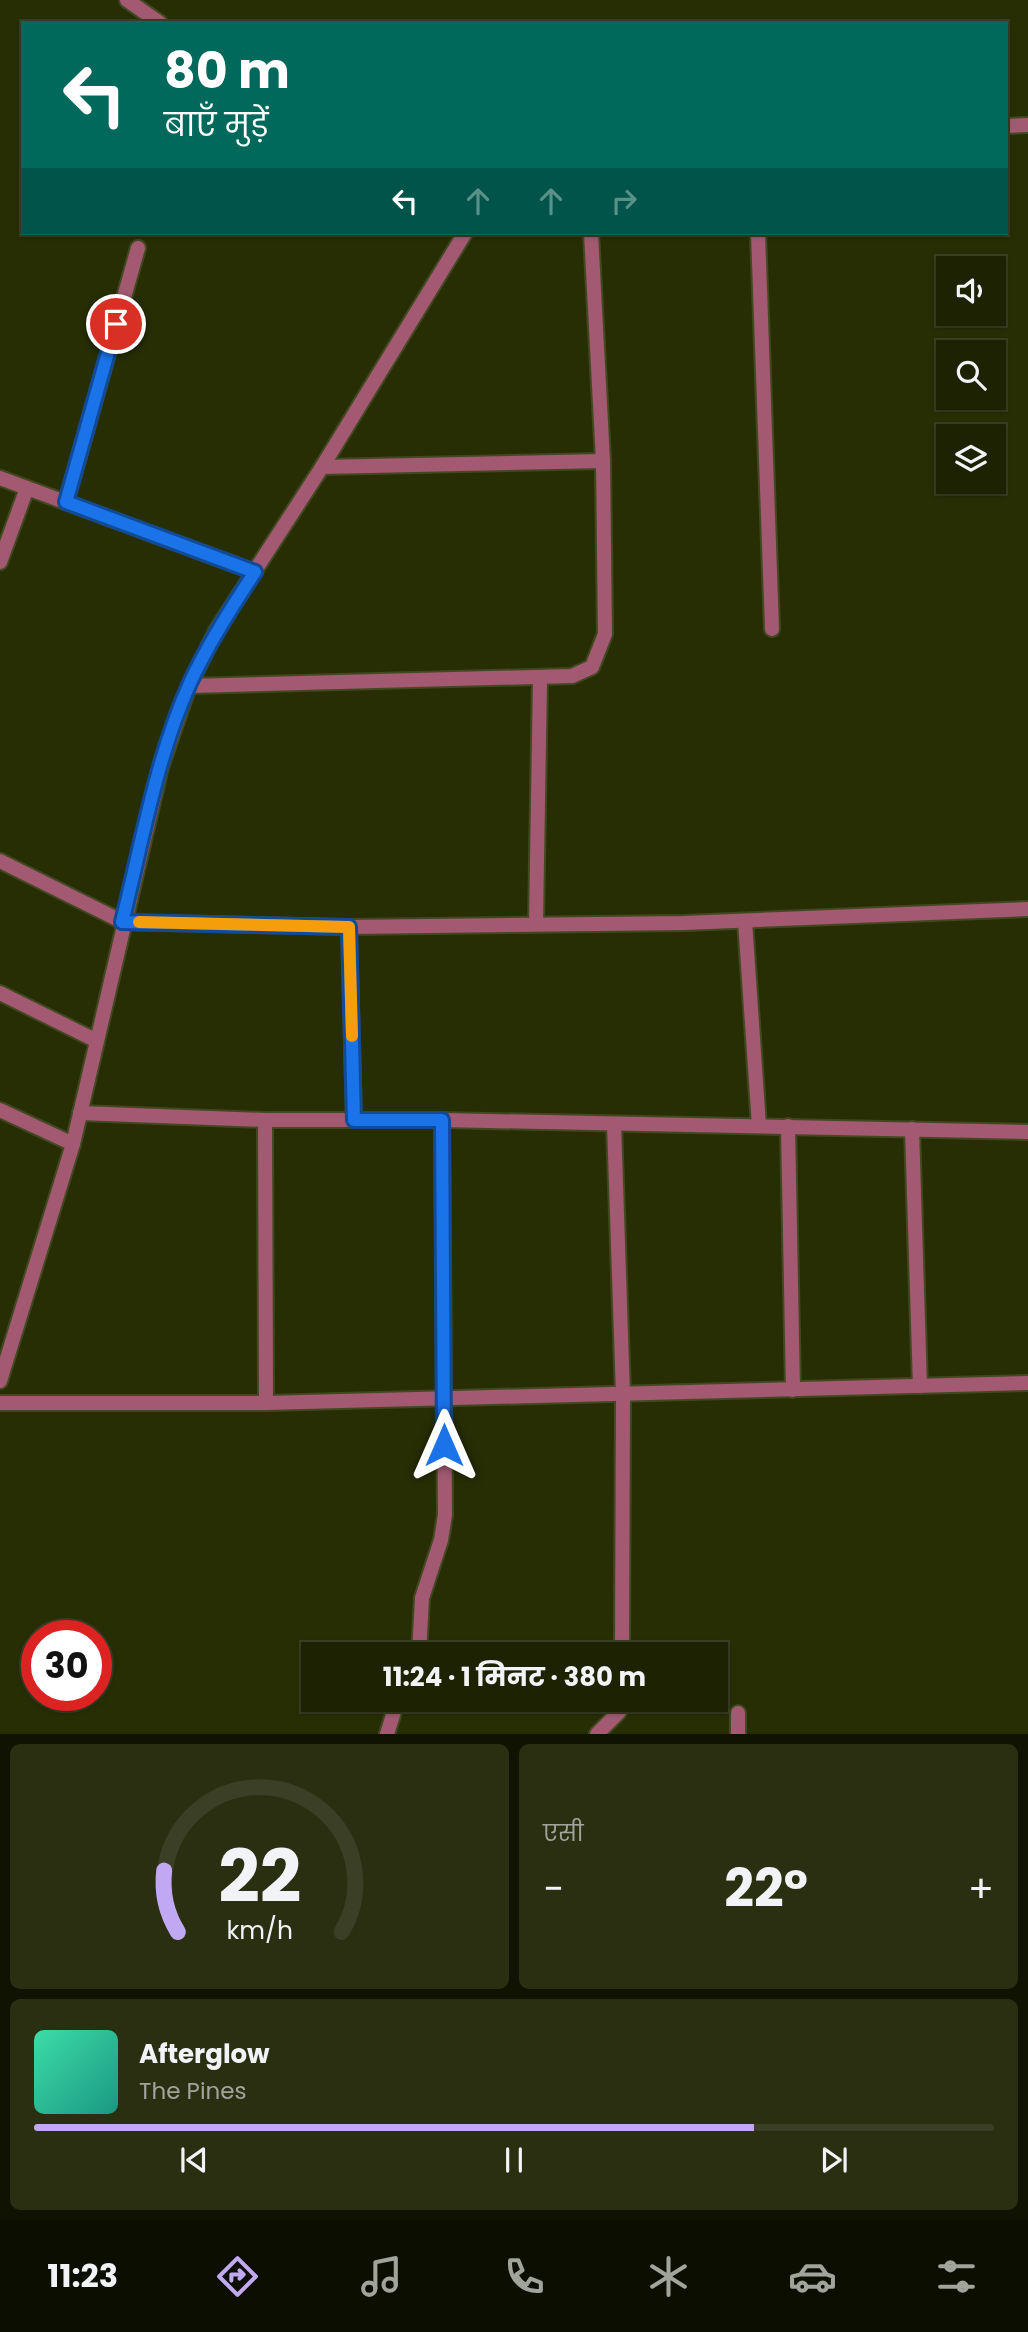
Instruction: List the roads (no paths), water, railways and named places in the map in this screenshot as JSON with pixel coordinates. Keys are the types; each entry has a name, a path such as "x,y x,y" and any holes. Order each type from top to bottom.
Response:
{"street":[{"path":"127,0 157,21"},
{"path":"1008,126 1028,125"},
{"path":"0,1381 73,1144 122,922 161,767 189,686 216,631 322,467 464,235"},
{"path":"189,686 572,676 592,667 600,654 605,634 603,461 591,235"},
{"path":"758,235 772,629"},
{"path":"66,502 138,248"},
{"path":"322,467 603,461"},
{"path":"0,478 255,572"},
{"path":"0,562 27,488"},
{"path":"537,924 540,677"},
{"path":"0,861 122,922 349,927 745,921 1028,909"},
{"path":"745,921 759,1126"},
{"path":"349,927 354,1120"},
{"path":"0,993 97,1041"},
{"path":"0,1110 73,1144"},
{"path":"80,1113 265,1121 442,1120 1028,1132"},
{"path":"420,1642 422,1598 444,1522 442,1120"},
{"path":"265,1121 266,1403"},
{"path":"614,1124 624,1395 622,1642"},
{"path":"788,1126 793,1390"},
{"path":"912,1129 920,1387"},
{"path":"0,1402 266,1403 1028,1383"},
{"path":"387,1734 394,1712"},
{"path":"597,1734 619,1712"},
{"path":"738,1713 738,1734"}]}
